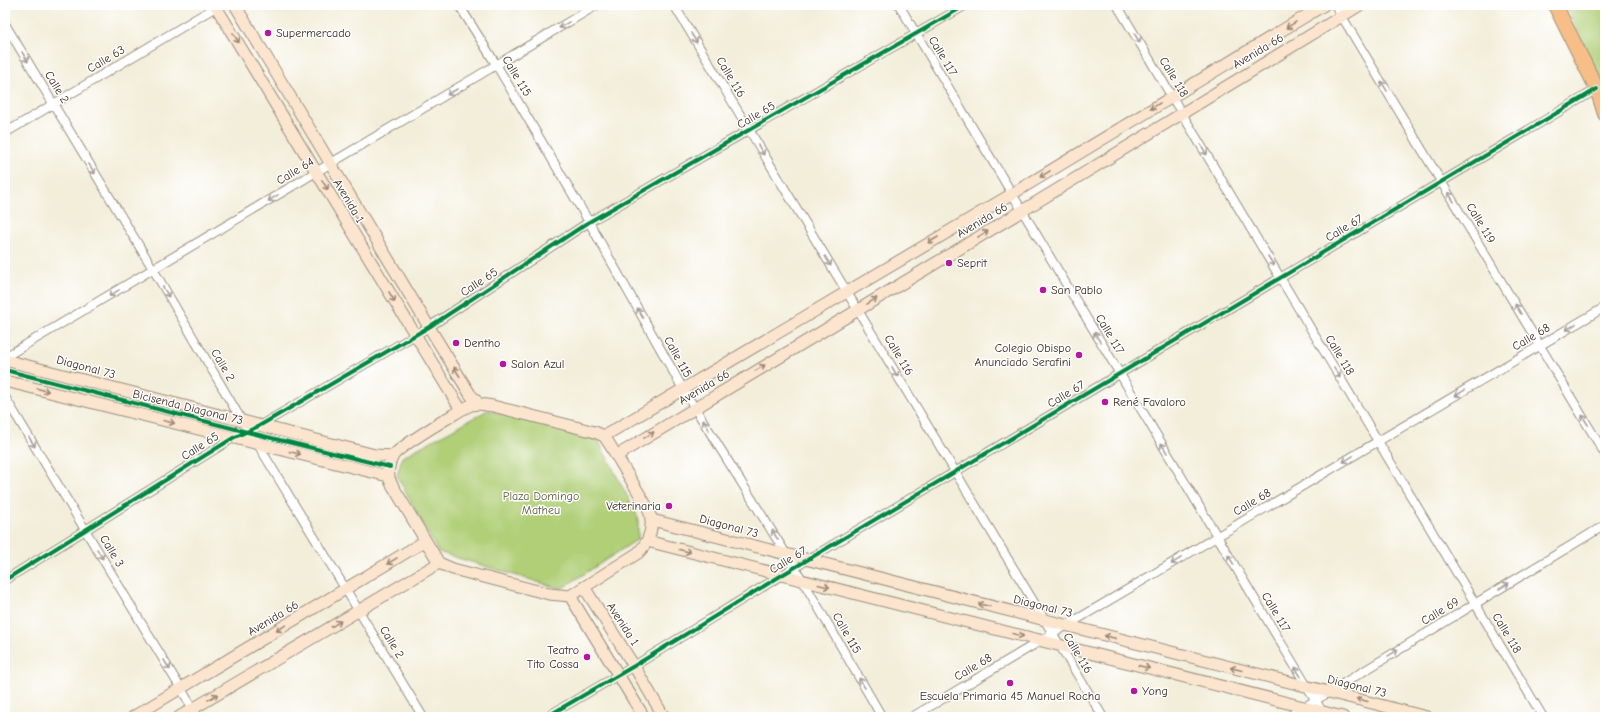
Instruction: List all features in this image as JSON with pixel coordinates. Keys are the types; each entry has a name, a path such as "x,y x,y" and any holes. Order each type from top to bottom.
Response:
{"highway":[{"path":"1555,5 1597,89 1605,114"}],"main road":[{"name":"Avenida 1","path":"235,5 428,327 470,394 479,404"},
{"name":"Avenida 66","path":"604,436 846,291 1012,194 1324,5"},
{"name":"Avenida 66","path":"616,456 1360,5"},
{"name":"Avenida 1","path":"217,6 461,410"},
{"name":"Diagonal 73","path":"5,358 245,426 259,426 375,455 393,456"},
{"path":"5,381 388,476"},
{"path":"479,404 493,406 595,432 604,436 649,510 652,520 647,541 638,553 570,596 549,594 453,569 439,562 425,541 388,476 393,456 402,447 461,410 471,405 479,404"},
{"name":"Diagonal 73","path":"652,520 1427,717"},
{"name":"Avenida 66","path":"133,717 425,541"},
{"path":"647,541 1304,707 1323,714 1343,717"},
{"path":"179,717 196,713 359,610 439,562"},
{"name":"Avenida 1","path":"584,587 664,717"},
{"path":"570,596 644,717"}],"street":[{"name":"Calle 115","path":"459,5 497,66 589,222 683,389 804,581 882,717"},
{"name":"Calle 64","path":"5,358 597,5"},
{"name":"Calle 116","path":"674,5 1103,717"},
{"name":"Calle 117","path":"898,5 1323,714"},
{"name":"Calle 65","path":"259,426 428,327 589,222 966,5"},
{"name":"Calle 118","path":"1117,5 1543,717"},
{"name":"Calle 119","path":"1336,5 1605,454"},
{"name":"Calle 63","path":"5,133 217,6"},
{"name":"Calle 2","path":"5,24 153,269 245,426 359,610 423,717"},
{"name":"Calle 67","path":"546,717 634,666 807,560 1597,89"},
{"name":"Calle 68","path":"912,717 1605,307"},
{"name":"Calle 3","path":"5,397 196,713"},
{"name":"Calle 65","path":"5,580 233,438 245,426"},
{"name":"Calle 69","path":"1288,717 1605,525"}],"green space":[{"path":"1565,5 1605,5 1605,89"},
{"name":"Plaza Domingo Matheu","path":"488,410 598,440 638,517 638,539 561,589 438,552 397,476 402,457"}],"cycle path":[{"name":"Bicisenda Diagonal 73","path":"5,580 233,438 259,426 429,327 589,222 966,5"},
{"path":"546,717 634,666 782,575 1597,89"},
{"name":"Bicisenda Diagonal 73","path":"5,370 390,467"}],"place":[{"name":"Supermercado","path":"268,33"},
{"name":"Seprit","path":"949,263"},
{"name":"San Pablo","path":"1043,290"},
{"name":"Dentho","path":"456,343"},
{"name":"Colegio Obispo Anunciado Serafini","path":"1079,355"},
{"name":"Salon Azul","path":"503,364"},
{"name":"René Favaloro","path":"1105,402"},
{"name":"Veterinaria","path":"669,506"},
{"name":"Teatro Tito Cossa","path":"587,657"},
{"name":"Escuela Primaria 45 Manuel Rocha","path":"1010,683"},
{"name":"Yong","path":"1134,691"}]}
